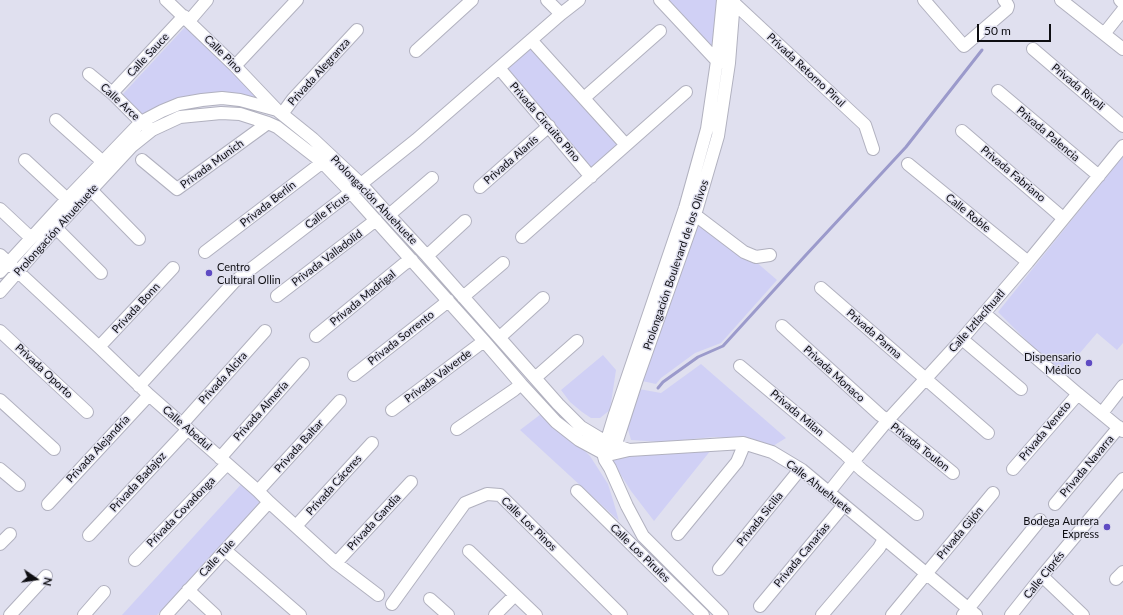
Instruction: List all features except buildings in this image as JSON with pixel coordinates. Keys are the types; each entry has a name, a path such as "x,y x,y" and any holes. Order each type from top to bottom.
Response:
{"street":[{"name":"Calle Pino","path":"166,0 235,66 280,112"},
{"name":"Calle Sauce","path":"112,93 186,18 207,0"},
{"path":"235,66 297,0"},
{"path":"416,51 472,0"},
{"path":"547,0 561,14"},
{"name":"Calle Ficus","path":"139,386 234,282 416,140 579,0"},
{"path":"660,0 723,62"},
{"path":"924,0 964,46 1007,9 1006,3"},
{"path":"1061,0 1123,49"},
{"name":"Prolongación Boulevard de los Olivos","path":"609,449 614,417 690,211 723,62 729,1"},
{"name":"Privada Retorno Pirul","path":"729,1 865,124 872,149"},
{"path":"1104,34 1123,10"},
{"name":"Privada Alegranza","path":"280,112 293,100 357,30"},
{"path":"588,94 660,31"},
{"path":"531,40 588,94 630,142"},
{"name":"Privada Rivoli","path":"1033,49 1123,126"},
{"name":"Privada Circuito Pino","path":"498,68 545,129 588,180"},
{"name":"Calle Arce","path":"89,74 112,93 141,122 152,130"},
{"name":"Privada Palencia","path":"998,91 1099,176"},
{"path":"522,237 686,92"},
{"name":"Prolongación Ahuehuete","path":"3,263 31,238 141,122 179,104 222,98 240,100 280,112 313,139 351,192 556,422 579,440 609,449"},
{"name":"Prolongación Ahuehuete","path":"0,292 56,228 92,191 132,146 152,130 180,117 221,113 240,114 266,125 277,127 327,159 361,184 428,256 558,404 581,427 609,449"},
{"path":"56,120 103,162"},
{"name":"Privada Munich","path":"142,160 177,189 266,125"},
{"name":"Privada Alanís","path":"480,187 545,129"},
{"name":"Privada Fabriano","path":"962,131 1064,218"},
{"name":"Calle Iztlacíhuatl","path":"829,492 887,421 926,380 1028,262 1123,146"},
{"name":"Privada Berlín","path":"205,252 327,159"},
{"path":"25,160 67,199"},
{"name":"Calle Roble","path":"908,164 1028,262"},
{"path":"389,215 432,178"},
{"path":"92,191 139,239"},
{"path":"0,209 31,238"},
{"path":"690,211 744,252 756,257 770,255"},
{"name":"Privada Valladolid","path":"277,296 376,220"},
{"path":"428,256 465,221"},
{"path":"56,228 101,273"},
{"name":"Privada Madrigal","path":"316,336 404,264 412,260"},
{"name":"Calle Abedul","path":"3,263 18,272 148,395 258,491 336,563 378,595"},
{"path":"463,297 503,263"},
{"name":"Privada Bonn","path":"99,347 173,268"},
{"name":"Privada Parma","path":"821,288 926,380 936,386 988,433"},
{"path":"500,337 543,298"},
{"name":"Privada Sorrento","path":"354,375 448,300"},
{"path":"984,313 1121,429"},
{"name":"Privada Monaco","path":"782,326 887,421"},
{"name":"Privada Oporto","path":"0,331 87,412"},
{"name":"Privada Alcira","path":"185,427 265,331"},
{"path":"962,339 1020,389"},
{"name":"Privada Valverde","path":"392,410 484,341"},
{"path":"535,378 577,341"},
{"name":"Privada Almería","path":"223,461 303,364"},
{"name":"Privada Milan","path":"740,366 862,470 917,514"},
{"path":"458,429 521,384"},
{"path":"1102,413 1123,386"},
{"name":"Privada Veneto","path":"1013,469 1078,394"},
{"name":"Privada Alejandría","path":"48,504 148,395"},
{"path":"0,400 54,449"},
{"name":"Privada Baltar","path":"258,491 340,401"},
{"name":"Privada Toulon","path":"887,421 898,428 953,473"},
{"name":"Privada Badajoz","path":"89,535 185,427"},
{"name":"Privada Navarra","path":"1055,504 1121,429"},
{"path":"678,534 737,462 743,443"},
{"name":"Calle Ahuehuete","path":"609,449 629,450 743,443 772,452 802,470 829,492 927,573 969,613"},
{"name":"Privada Cáceres","path":"296,526 372,444"},
{"path":"609,449 605,460 643,536 722,615"},
{"name":"Privada Covadonga","path":"135,560 223,461"},
{"path":"0,469 19,486"},
{"name":"Privada Sicilia","path":"719,568 797,473 802,470"},
{"name":"Calle Ciprés","path":"1012,615 1042,576 1123,479"},
{"name":"Privada Gandia","path":"336,563 412,482"},
{"name":"Calle Los Pirules","path":"577,491 696,613"},
{"name":"Privada Gijón","path":"892,615 993,493"},
{"name":"Calle Los Pinos","path":"392,604 465,503 487,494 500,495 621,615"},
{"name":"Calle Tule","path":"166,615 269,502"},
{"name":"Privada Canarias","path":"760,606 844,505"},
{"path":"969,613 1040,520"},
{"path":"0,544 10,534"},
{"path":"822,615 879,548 884,539"},
{"path":"225,550 300,615"},
{"path":"469,550 536,615"},
{"path":"10,615 46,576"},
{"path":"1042,576 1083,615"},
{"path":"188,590 215,615"},
{"path":"84,615 104,592"},
{"path":"495,615 515,595"},
{"path":"430,599 448,615"}],"shaded area":[{"path":"661,0 723,0 717,61"},
{"path":"185,27 266,101 180,99 142,115 122,95"},
{"path":"534,43 626,144 591,176 501,71"},
{"path":"1123,156 1123,343 1117,350 1097,333 1061,375 998,312"},
{"path":"697,211 777,280 721,343 695,353 661,378 656,384 642,381"},
{"path":"603,355 616,370 610,410 600,418 591,418 570,402 561,390"},
{"path":"701,364 786,438 773,446 745,438 714,437 660,442 631,440 626,422 639,389 661,393"},
{"path":"541,414 590,456 608,484 619,521 520,430"},
{"path":"711,450 654,521 631,491 612,461 638,454 658,455"},
{"path":"246,479 264,498 157,615 122,615"}],"waterway":[{"path":"658,388 663,382 698,357 723,346 906,147 982,50"}],"place":[{"name":"Centro Cultural Ollin","path":"209,273"},
{"name":"Dispensario Médico","path":"1089,363"},
{"name":"Bodega Aurrera Express","path":"1107,527"}]}
